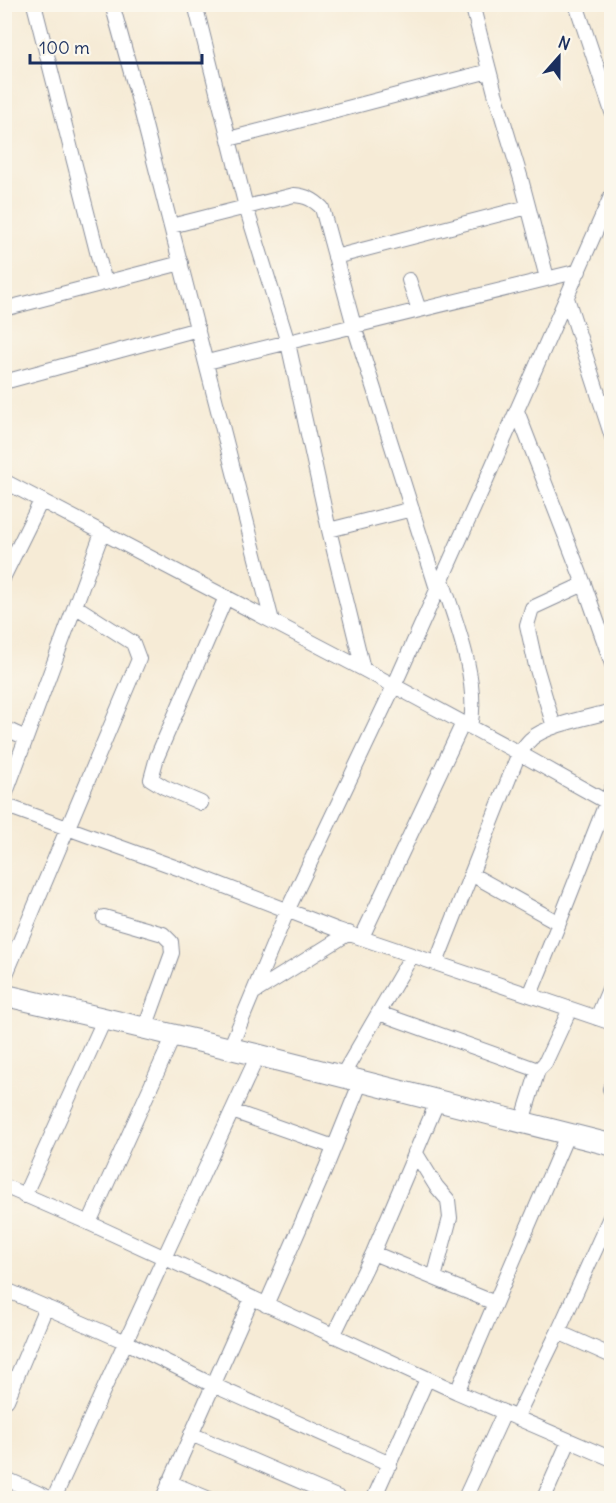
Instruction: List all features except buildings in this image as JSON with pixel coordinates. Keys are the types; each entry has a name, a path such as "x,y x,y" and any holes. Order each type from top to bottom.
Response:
{"main road":[{"path":"4,995 230,1048 612,1144"}],"street":[{"path":"34,4 105,283"},
{"path":"112,4 207,362 272,621"},
{"path":"195,4 246,207 288,343 329,530 363,669"},
{"path":"472,4 547,278"},
{"path":"576,4 612,112"},
{"path":"229,139 489,71"},
{"path":"171,226 294,195 305,196 322,208 354,326 412,509 456,623 467,664 473,714 356,935 253,993"},
{"path":"230,1048 288,909 394,686 611,202"},
{"path":"335,258 528,207"},
{"path":"4,309 181,263"},
{"path":"207,362 579,271"},
{"path":"409,280 419,310"},
{"path":"567,298 612,437"},
{"path":"4,382 198,329"},
{"path":"517,411 584,584 612,664"},
{"path":"4,481 363,669 609,804"},
{"path":"5,574 41,501"},
{"path":"329,530 412,509"},
{"path":"4,798 102,533"},
{"path":"554,727 527,625 532,608 584,584"},
{"path":"201,803 164,787 152,779 157,757 226,597"},
{"path":"4,979 140,659 133,643 75,606"},
{"path":"436,963 519,753 532,738 554,727 612,711"},
{"path":"4,728 26,738"},
{"path":"530,995 609,804 612,788"},
{"path":"4,805 356,935 612,1023"},
{"path":"471,874 559,924"},
{"path":"104,917 163,934 171,942 172,953 145,1028"},
{"path":"266,1305 334,1147 352,1078 379,1013 412,955"},
{"path":"597,1018 612,982"},
{"path":"522,1122 538,1071 545,1063 570,1009"},
{"path":"379,1013 538,1071"},
{"path":"24,1196 105,1018"},
{"path":"89,1223 174,1035"},
{"path":"54,1498 258,1055"},
{"path":"333,1336 373,1253 438,1100"},
{"path":"232,1111 334,1147"},
{"path":"457,1392 568,1133"},
{"path":"415,1152 436,1186 448,1200 450,1218 434,1278"},
{"path":"4,1186 427,1379 612,1459"},
{"path":"465,1498 558,1332 612,1213"},
{"path":"373,1253 495,1303"},
{"path":"4,1289 126,1342 213,1385 390,1464"},
{"path":"163,1498 252,1298"},
{"path":"7,1400 46,1307"},
{"path":"558,1332 612,1356"},
{"path":"374,1498 427,1379"},
{"path":"191,1434 339,1498"},
{"path":"544,1498 569,1441"},
{"path":"4,1478 49,1498"},
{"path":"169,1482 207,1498"}]}
